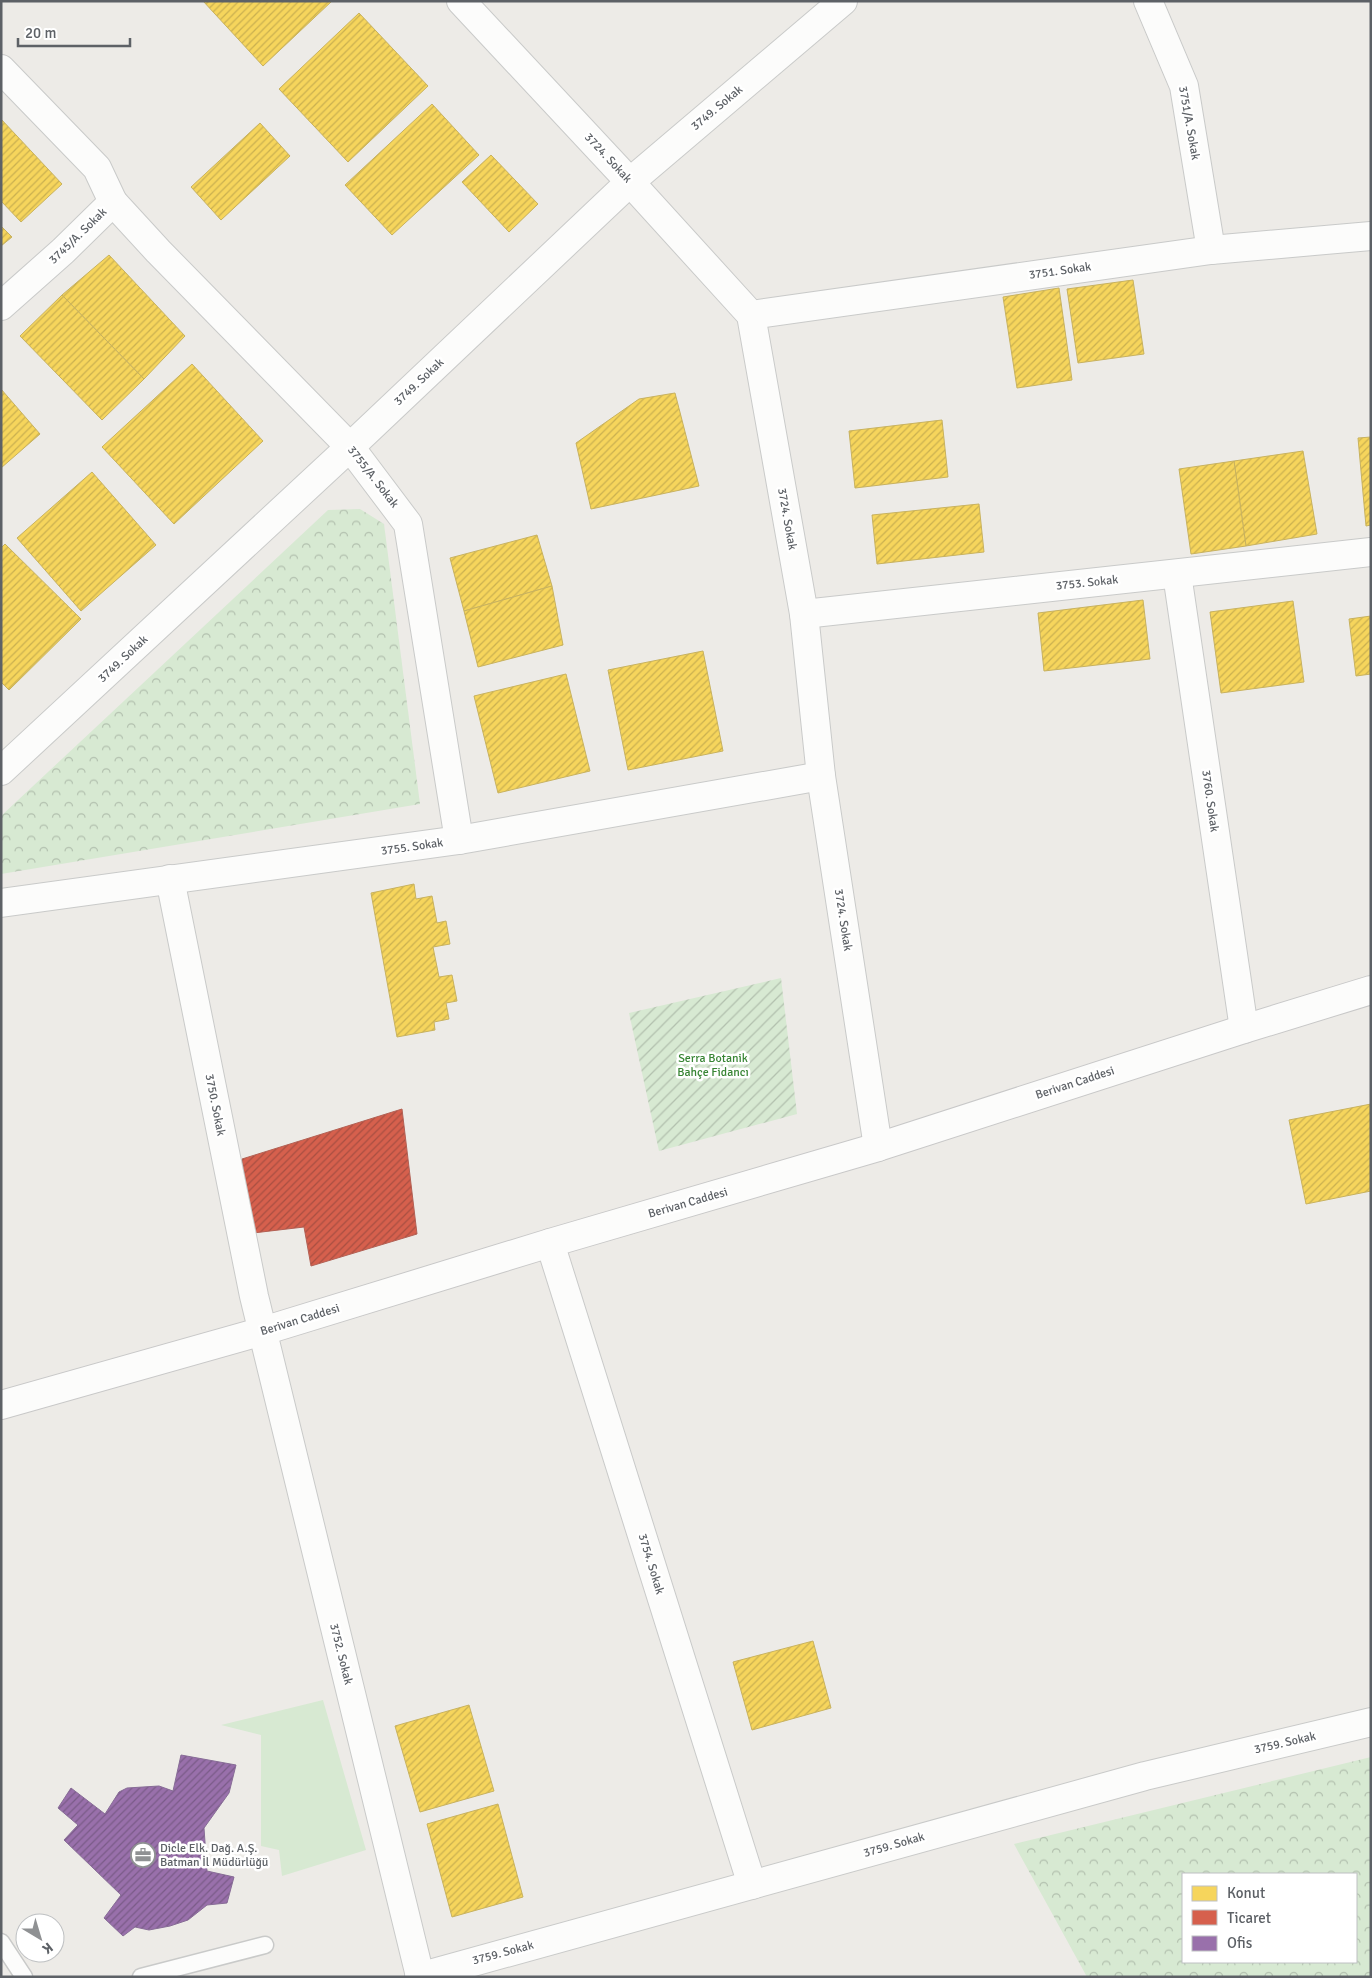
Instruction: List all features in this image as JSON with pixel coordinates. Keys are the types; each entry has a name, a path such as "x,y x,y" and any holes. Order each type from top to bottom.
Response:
{"street":[{"name":"3724. Sokak","path":"461,1 751,315 804,614 820,776 878,1147"},
{"name":"3749. Sokak","path":"1,770 350,447 630,182 843,1"},
{"name":"3751/A. Sokak","path":"1148,1 1184,86 1211,250"},
{"name":"3745/A. Sokak","path":"1,69 97,168 113,202 1,306"},
{"name":"3755/A. Sokak","path":"113,202 158,251 350,447 408,524 459,840"},
{"name":"3751. Sokak","path":"751,315 1211,250 1371,236"},
{"name":"3753. Sokak","path":"804,614 1371,552"},
{"name":"3760. Sokak","path":"1177,574 1244,1029"},
{"name":"3755. Sokak","path":"1,903 459,840 820,776"},
{"name":"3750. Sokak","path":"170,879 263,1331"},
{"name":"Berivan Caddesi","path":"1,1405 263,1331 550,1243 878,1147 1371,990"},
{"name":"3754. Sokak","path":"550,1243 752,1885"},
{"name":"3752. Sokak","path":"263,1331 419,1977"},
{"name":"3759. Sokak","path":"419,1977 1145,1776 1371,1722"}],"lane":[{"path":"1,1942 24,1977"},
{"path":"141,1977 265,1945"}],"green space":[{"path":"360,509 384,524 420,804 1,874 1,816 328,510"},
{"name":"Serra Botanik Bahçe Fidancı","path":"781,978 797,1114 659,1151 629,1013"},
{"path":"323,1700 366,1850 282,1876 279,1850 261,1846 261,1735 221,1725"},
{"path":"1371,1757 1371,1977 1087,1977 1014,1844"}],"building: Konut":[{"path":"203,1 332,1 263,66"},
{"path":"359,13 428,86 348,162 279,89"},
{"path":"432,104 479,155 392,235 345,185"},
{"path":"1,119 62,184 21,222 1,201"},
{"path":"260,123 290,156 221,220 191,187"},
{"path":"491,155 538,204 509,232 462,182"},
{"path":"1,226 12,237 1,246"},
{"path":"109,255 185,336 144,379 62,295"},
{"path":"1133,280 1144,354 1078,363 1067,289"},
{"path":"1059,288 1072,380 1017,388 1003,297"},
{"path":"62,295 144,379 102,420 20,336"},
{"path":"192,364 263,441 174,524 102,447"},
{"path":"1,389 40,434 1,468"},
{"path":"675,393 699,486 591,509 576,443 639,399"},
{"path":"942,420 948,477 855,488 849,431"},
{"path":"1371,437 1371,525 1366,526 1358,438"},
{"path":"1303,451 1317,534 1246,546 1234,461"},
{"path":"1234,461 1246,546 1191,554 1179,469"},
{"path":"92,472 156,545 81,611 17,538"},
{"path":"979,504 984,552 877,564 872,515"},
{"path":"537,535 552,586 464,611 450,558"},
{"path":"5,544 81,619 9,690 1,682 1,548"},
{"path":"552,586 563,645 478,667 464,611"},
{"path":"1143,600 1150,659 1044,671 1038,613"},
{"path":"1293,601 1304,682 1221,693 1210,612"},
{"path":"1371,616 1371,674 1356,676 1349,619"},
{"path":"703,651 723,751 628,770 608,670"},
{"path":"566,674 590,771 498,793 474,696"},
{"path":"414,884 416,899 432,896 437,923 446,921 450,944 433,947 439,977 452,975 457,1001 446,1003 449,1019 434,1022 435,1030 397,1037 371,893"},
{"path":"1371,1104 1371,1191 1306,1204 1289,1120"},
{"path":"813,1641 831,1708 752,1730 733,1662"},
{"path":"469,1705 494,1791 420,1812 395,1726"},
{"path":"498,1804 523,1897 452,1917 427,1824"}],"building: Ticaret":[{"path":"402,1109 417,1234 311,1266 304,1227 253,1233 242,1159"}],"building: Ofis":[{"name":"Dicle Elk. Dağ. A.Ş. Batman İl Müdürlüğü","path":"181,1755 236,1765 229,1793 204,1828 207,1871 234,1877 227,1903 207,1905 188,1920 170,1926 149,1930 135,1927 123,1936 104,1918 121,1895 64,1840 78,1825 58,1808 71,1788 105,1814 119,1792 127,1788 159,1786 173,1791"}],"place":[{"name":"Dicle Elk. Dağ. A.Ş. Batman İl Müdürlüğü","path":"143,1855"}]}
